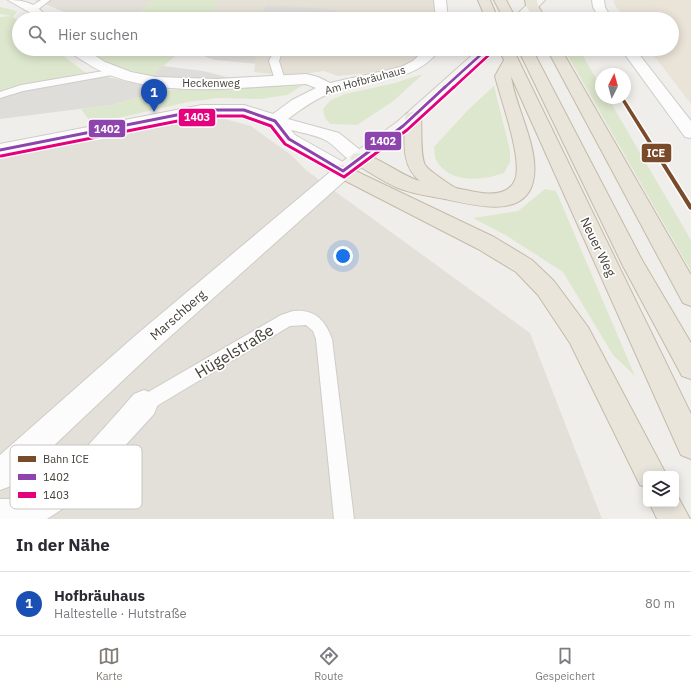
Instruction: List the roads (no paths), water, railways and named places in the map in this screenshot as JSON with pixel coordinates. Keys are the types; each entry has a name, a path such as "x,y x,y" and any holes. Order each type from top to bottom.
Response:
{"highway":[{"path":"484,0 489,12"},
{"path":"500,0 506,12"},
{"path":"534,2 538,12"},
{"path":"351,164 410,185 450,193 468,199 488,201 509,197 520,187 525,177 525,162 503,76 513,56"},
{"name":"Neuer Weg","path":"515,56 691,445"},
{"name":"Neuer Weg","path":"516,56 691,367"},
{"path":"558,56 691,296"},
{"path":"413,117 414,159 418,170 450,193"},
{"path":"351,164 381,192 486,243 524,266 546,288 579,335 648,471"},
{"path":"668,507 674,519"}],"street":[{"path":"14,0 35,12"},
{"path":"440,0 441,12"},
{"path":"598,0 599,7 602,12"},
{"path":"525,12 534,2"},
{"name":"Heckenweg","path":"84,56 115,72 152,80 190,84 228,84 311,79 328,88"},
{"name":"Am Hofbräuhaus","path":"276,121 298,103 328,88 406,70 418,64 426,56"},
{"path":"351,164 413,117 479,56"},
{"path":"633,56 691,133"},
{"path":"0,150 202,110 244,110 276,121 317,130 333,137 351,164"},
{"path":"276,121 289,139 351,164"},
{"name":"Marschberg","path":"34,445 145,343 351,164"},
{"name":"Hügelstraße","path":"106,445 144,404"},
{"name":"Marschberg","path":"0,476 10,467"},
{"name":"Hügelstraße","path":"0,515 10,516 31,509"}],"lane":[{"path":"32,9 46,0"},
{"path":"276,56 274,61 280,80"},
{"path":"0,95 21,88 115,72"},
{"name":"Hügelstraße","path":"144,404 286,320 305,317 315,321 321,328 324,339 344,519"}],"rail line":[{"name":"ICE","path":"626,104 691,208"}],"place":[{"name":"Hofbräuhaus","path":"154,112"}]}
